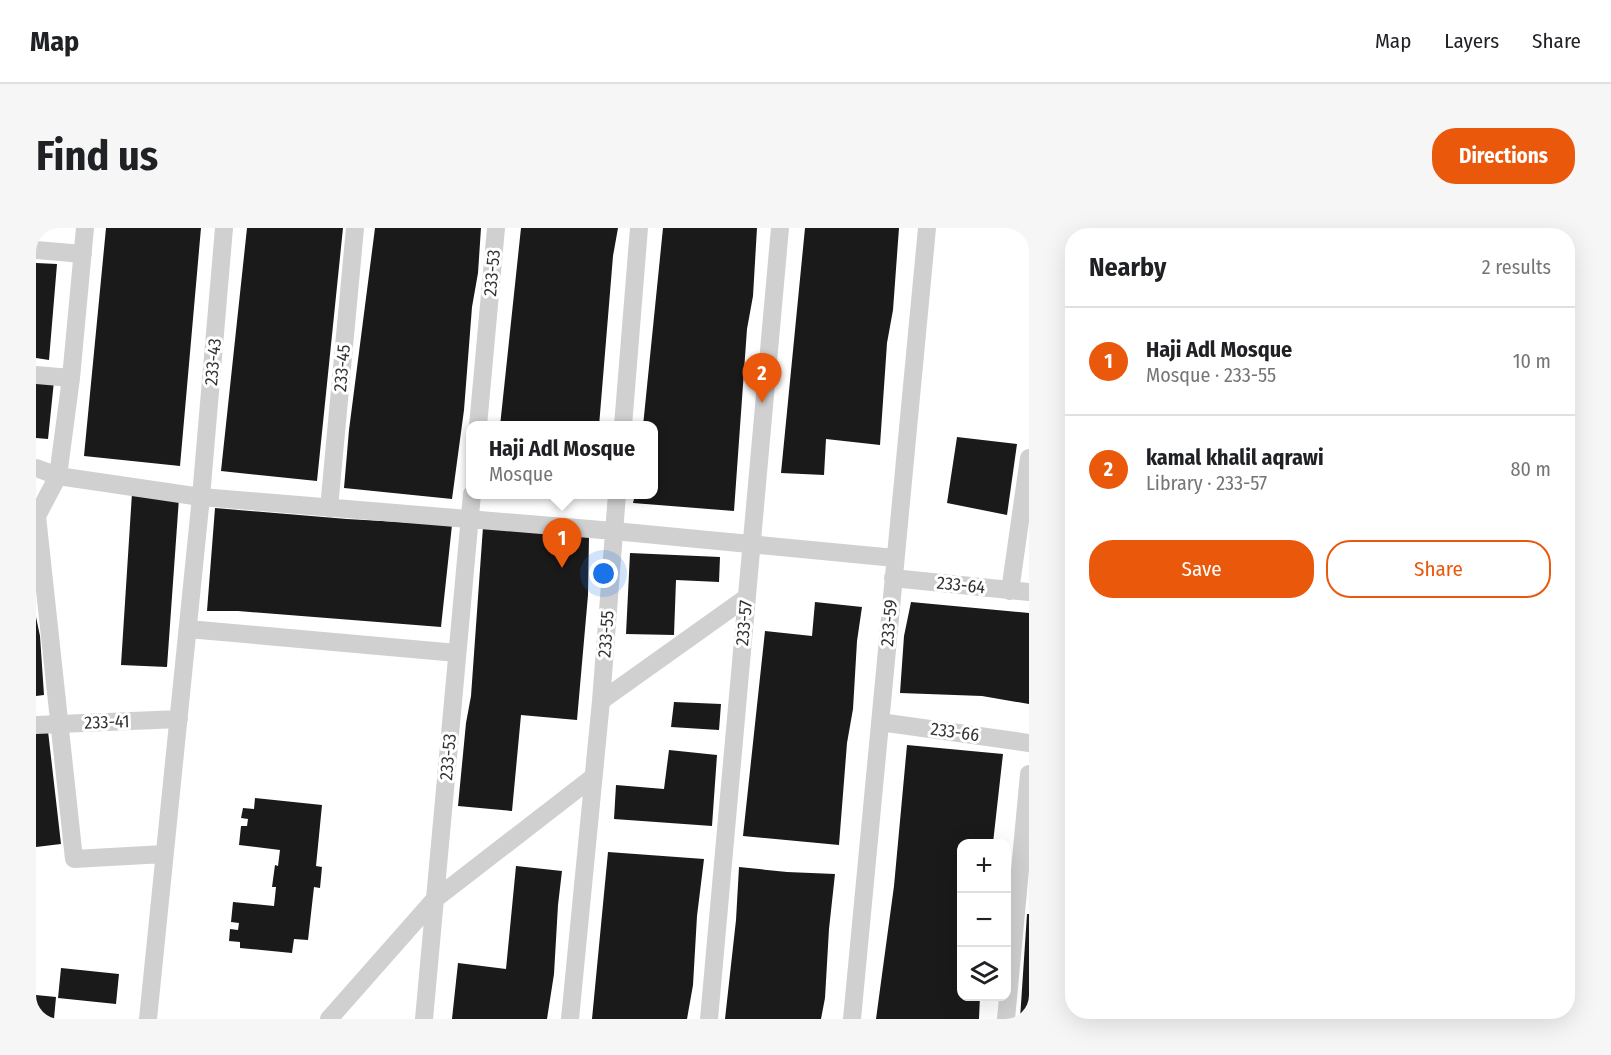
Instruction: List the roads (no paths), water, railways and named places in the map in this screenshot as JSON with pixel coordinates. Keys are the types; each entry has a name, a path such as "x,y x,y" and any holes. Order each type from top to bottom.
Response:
{"street":[{"path":"85,228 71,378 58,476 37,516 74,859 165,854"},
{"name":"233-43","path":"148,1019 201,496 224,228"},
{"name":"233-45","path":"329,508 355,228"},
{"name":"233-53","path":"478,421 496,228"},
{"path":"622,421 639,228"},
{"name":"233-57","path":"709,1019 780,228"},
{"name":"233-59","path":"852,1019 892,578 927,228"},
{"path":"36,250 82,254"},
{"path":"36,375 71,378"},
{"path":"1010,591 1029,458"},
{"path":"36,468 58,476 201,496 614,531 895,558"},
{"name":"233-53","path":"424,1019 472,499"},
{"name":"233-55","path":"570,1019 601,701 617,499"},
{"name":"233-64","path":"892,578 1029,592"},
{"path":"601,701 747,597"},
{"path":"188,629 457,653"},
{"name":"233-41","path":"36,725 178,719"},
{"name":"233-66","path":"880,722 1029,743"},
{"path":"1006,1019 1029,774"},
{"path":"329,1019 434,900 593,777"}],"place":[{"name":"kamal khalil aqrawi","path":"762,403"},
{"name":"Haji Adl Mosque","path":"562,568"}]}
